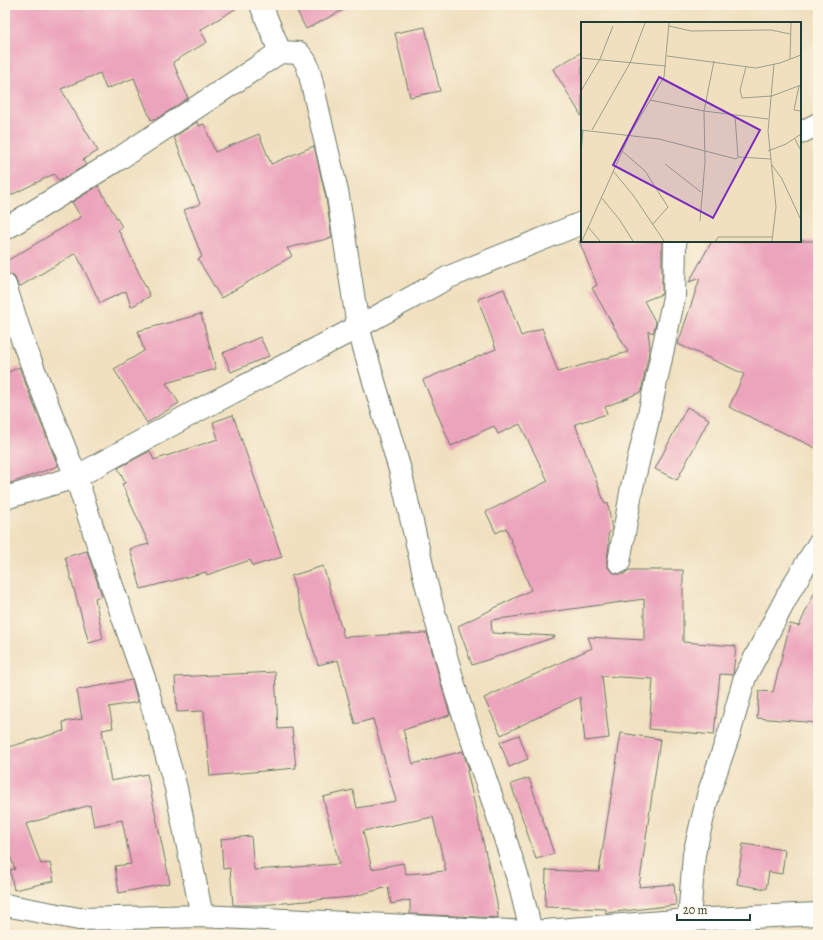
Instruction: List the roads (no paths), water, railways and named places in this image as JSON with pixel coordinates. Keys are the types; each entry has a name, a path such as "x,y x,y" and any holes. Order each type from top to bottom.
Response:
{"street":[{"path":"260,5 280,52"},
{"path":"5,229 117,160 280,52 299,53 306,62 338,196 358,328 400,470 426,583 457,696 496,807 519,882 531,934"},
{"path":"801,132 818,124"},
{"path":"5,498 76,477 193,413 358,328 449,277 581,223"},
{"path":"619,562 632,488 674,297 675,242"},
{"path":"5,285 23,342 76,477 144,678 174,780 202,916"},
{"path":"689,920 694,854 709,792 730,731 745,677 792,587 818,545"},
{"path":"5,905 79,919 202,916 531,934 689,920 818,914"}]}
